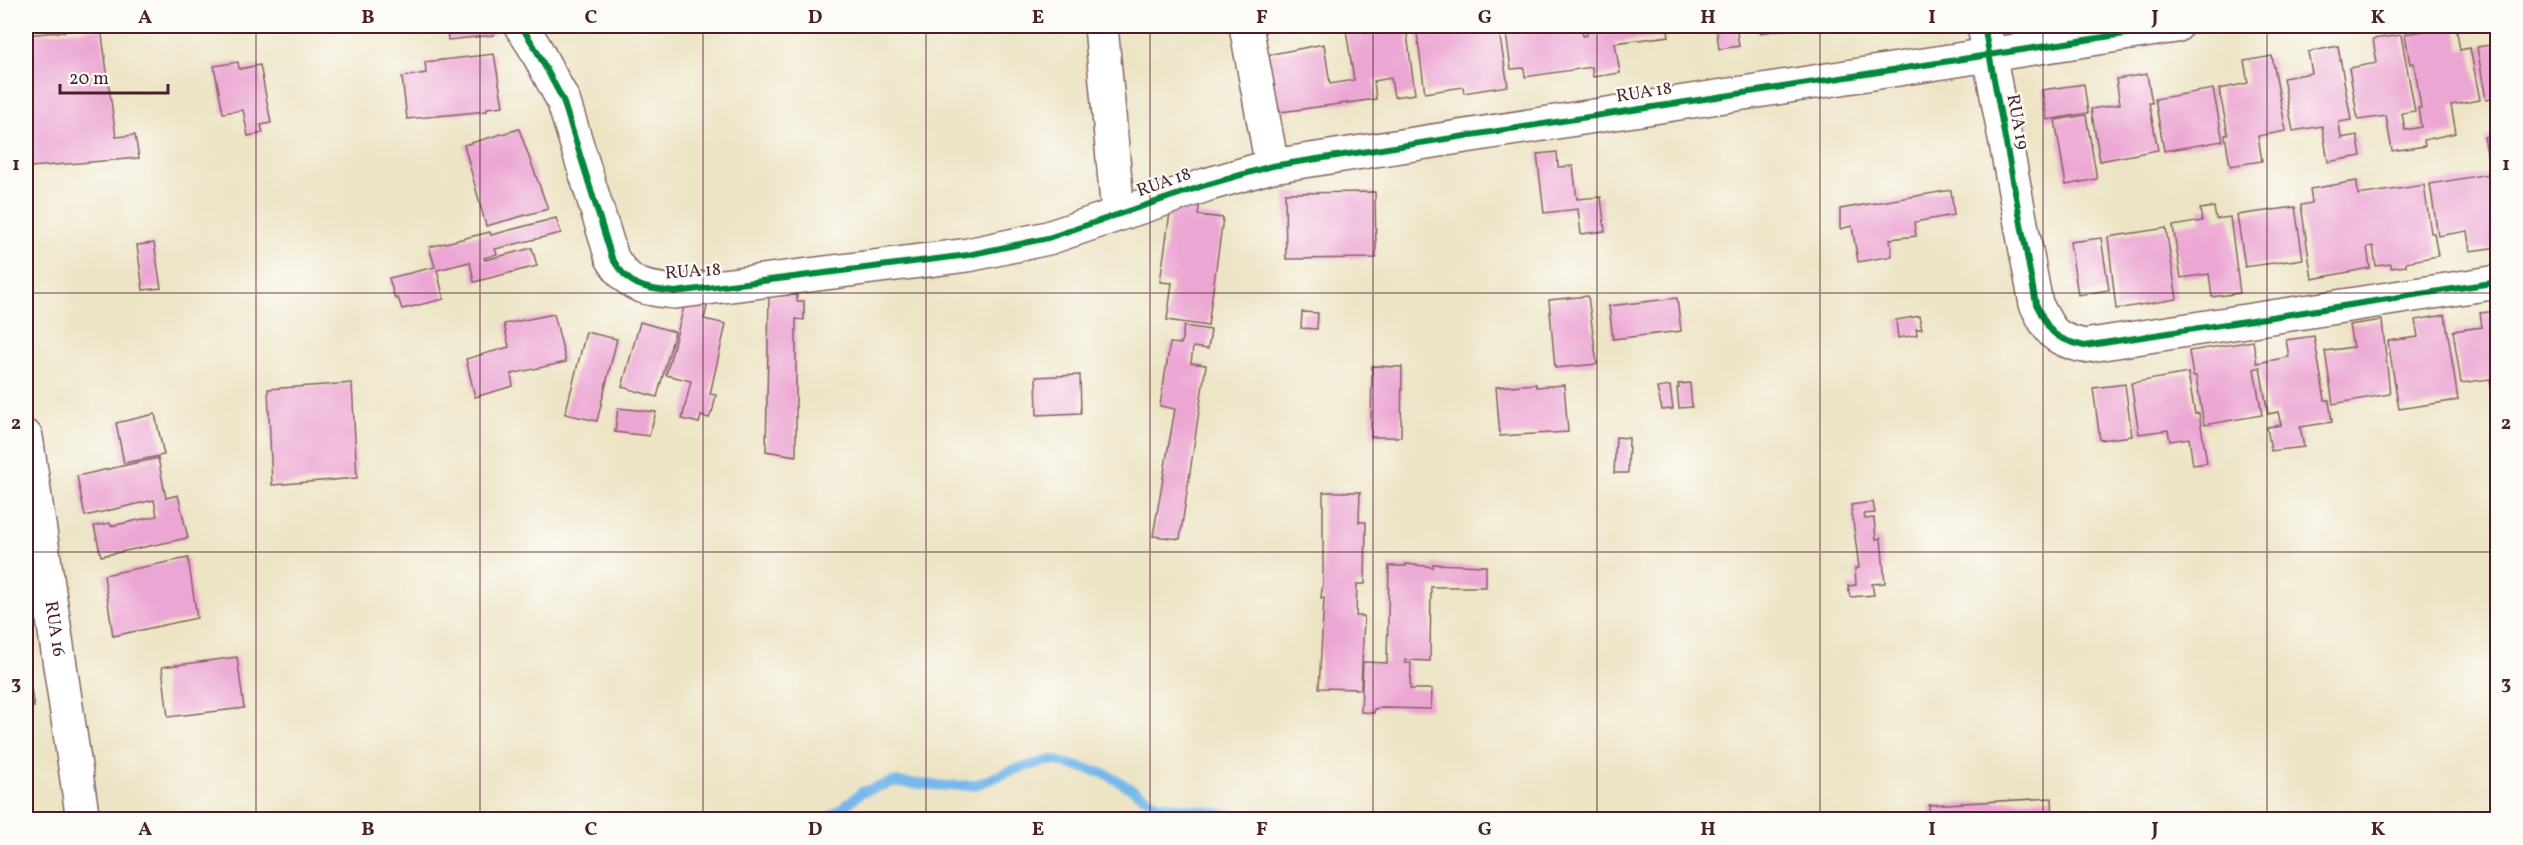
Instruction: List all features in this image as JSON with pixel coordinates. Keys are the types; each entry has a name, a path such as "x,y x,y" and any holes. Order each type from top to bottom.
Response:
{"street":[{"name":"RUA 18","path":"521,26 534,45 563,100 612,258 622,275 638,286 675,292 968,255 1048,238 1272,166 1986,40 2176,26"},
{"path":"1101,26 1118,214"},
{"path":"1246,26 1272,166"},
{"name":"RUA 19","path":"1986,40 2036,304 2049,330 2061,340 2084,346 2498,282"},
{"name":"RUA 16","path":"26,437 82,819"}],"building":[{"path":"461,26 493,26 494,35 448,40 447,29"},
{"path":"1322,26 1344,26 1344,28 1323,31"},
{"path":"1348,26 1365,26 1366,33 1406,26 1415,94 1394,97 1391,78 1374,81 1376,99 1281,112 1277,108 1267,55 1324,44 1330,84 1354,80 1346,30 1349,29"},
{"path":"1416,26 1498,26 1508,86 1464,93 1463,87 1425,93"},
{"path":"1505,26 1581,26 1583,36 1587,35 1586,26 1667,26 1669,36 1615,43 1620,73 1593,77 1592,67 1525,77 1524,68 1511,69"},
{"path":"1716,26 1736,26 1739,46 1719,49"},
{"path":"1759,26 1801,26 1801,27 1760,33"},
{"path":"2456,26 2460,50 2470,48 2480,100 2451,105 2456,133 2424,140 2425,146 2392,151 2386,116 2358,120 2349,68 2377,63 2373,39 2401,35 2415,111 2402,113 2405,130 2421,127 2418,108 2421,108 2414,63 2410,64 2405,34"},
{"path":"101,28 116,137 135,135 139,158 31,167 26,128 26,35"},
{"path":"2498,44 2498,98 2486,100 2477,47"},
{"path":"2338,46 2351,120 2339,122 2341,138 2357,135 2361,156 2328,162 2322,126 2293,131 2283,78 2312,73 2308,52"},
{"path":"494,54 503,106 487,108 487,111 407,119 402,77 426,73 425,62"},
{"path":"2272,56 2286,131 2258,136 2262,161 2230,166 2225,135 2228,134 2219,89 2248,83 2244,61"},
{"path":"238,62 239,69 260,65 271,123 261,125 263,133 248,136 243,110 223,113 214,66"},
{"path":"2147,74 2152,103 2149,103 2158,150 2100,161 2091,109 2120,104 2116,79"},
{"path":"2084,84 2088,113 2047,120 2042,90"},
{"path":"2213,89 2223,141 2164,151 2155,99"},
{"path":"2086,115 2097,179 2066,185 2055,120"},
{"path":"519,129 548,209 486,226 464,145"},
{"path":"2498,135 2498,168 2490,169 2484,137"},
{"path":"1557,152 1558,167 1573,166 1577,199 1601,197 1605,231 1581,234 1578,209 1544,213 1537,154"},
{"path":"2488,174 2498,247 2470,251 2467,231 2438,236 2430,184"},
{"path":"2357,181 2358,195 2424,185 2431,233 2434,233 2438,256 2406,262 2406,266 2391,268 2391,264 2376,266 2373,246 2367,247 2370,268 2312,279 2301,205 2312,203 2310,189"},
{"path":"1951,190 1954,215 1914,222 1916,236 1890,239 1892,256 1858,262 1852,226 1840,229 1840,209"},
{"path":"1375,192 1376,258 1286,259 1285,193"},
{"path":"1172,199 1200,203 1198,215 1223,218 1208,326 1167,320 1172,283 1160,282"},
{"path":"2214,207 2216,219 2230,217 2240,293 2212,297 2209,274 2181,278 2173,226 2202,221 2200,209"},
{"path":"2295,207 2303,259 2245,267 2237,215"},
{"path":"556,218 561,233 495,249 497,254 484,258 485,260 532,248 537,266 474,282 470,262 437,270 444,299 402,309 398,298 395,299 389,278 435,267 429,247 490,232 491,235"},
{"path":"2166,228 2177,299 2116,309 2108,237"},
{"path":"2101,238 2109,290 2078,295 2070,242"},
{"path":"154,243 161,288 143,290 137,245"},
{"path":"797,295 797,301 804,301 804,320 796,319 796,456 766,451 769,296"},
{"path":"1588,296 1597,364 1555,368 1549,300"},
{"path":"1677,298 1681,331 1613,339 1609,306"},
{"path":"686,299 709,299 704,319 726,324 710,394 716,395 713,409 709,418 701,416 699,423 682,419 691,381 666,375"},
{"path":"2498,311 2498,392 2492,393 2490,379 2461,383 2453,331 2482,327 2480,313"},
{"path":"1302,312 1318,313 1317,329 1301,328"},
{"path":"554,314 566,362 511,374 513,386 475,397 466,359 509,347 504,324"},
{"path":"2445,315 2458,400 2399,409 2388,341 2418,337 2415,320"},
{"path":"1919,316 1922,329 1916,329 1917,335 1898,338 1896,320"},
{"path":"2382,320 2390,394 2333,404 2325,351 2353,347 2349,325"},
{"path":"640,322 675,332 657,397 622,387"},
{"path":"1184,326 1211,330 1208,349 1193,347 1191,363 1206,365 1180,539 1153,536 1175,409 1160,406 1170,343 1181,344"},
{"path":"586,332 617,339 597,421 565,414"},
{"path":"2314,336 2325,400 2329,400 2332,422 2300,427 2304,447 2271,451 2267,427 2281,425 2278,412 2268,414 2260,367 2254,369 2262,415 2204,425 2196,376 2193,376 2189,351 2253,341 2257,363 2289,357 2286,340"},
{"path":"1372,366 1402,367 1401,437 1371,437"},
{"path":"2188,373 2195,414 2199,413 2207,463 2193,465 2189,438 2170,441 2168,430 2139,434 2131,383"},
{"path":"1080,375 1081,413 1037,415 1036,377"},
{"path":"352,383 357,478 272,485 268,389"},
{"path":"1690,383 1692,407 1679,408 1678,384"},
{"path":"1536,384 1536,387 1564,385 1568,432 1500,436 1496,387"},
{"path":"2125,384 2132,436 2100,440 2093,388"},
{"path":"1670,386 1673,409 1662,410 1657,388"},
{"path":"618,408 656,412 649,436 615,432"},
{"path":"155,414 164,455 124,463 116,423"},
{"path":"1616,437 1629,438 1628,473 1614,473"},
{"path":"158,458 166,498 178,495 188,538 101,556 94,526 110,523 111,526 157,516 154,500 85,516 77,476"},
{"path":"1323,492 1360,492 1359,522 1366,522 1365,584 1357,584 1356,616 1364,616 1361,689 1319,688 1324,598 1321,598"},
{"path":"1873,502 1875,513 1864,514 1865,519 1874,518 1876,539 1881,538 1885,583 1872,584 1874,595 1850,597 1848,586 1856,585 1855,568 1859,568 1851,505"},
{"path":"188,558 197,618 113,636 104,575"},
{"path":"1406,564 1433,567 1433,564 1486,566 1486,587 1431,587 1430,661 1405,660 1405,663 1411,663 1410,689 1432,689 1431,709 1383,708 1374,709 1374,713 1361,712 1363,662 1387,663 1389,566 1406,566"},
{"path":"237,657 244,708 168,717 162,667"},
{"path":"31,689 34,707 26,708 26,690"},
{"path":"2052,798 2053,819 1930,819 1929,805"}],"waterway":[{"path":"825,820 862,792 893,782 948,786 975,785 1016,769 1052,760 1106,774 1157,804 1262,820"},
{"path":"1357,820 1378,820"}],"cycle path":[{"path":"521,26 563,100 612,258 624,275 638,284 675,292 968,255 1048,238 1206,185 1272,166 2176,26"},
{"path":"1984,26 2036,304 2049,328 2065,340 2084,346 2498,282"}]}
